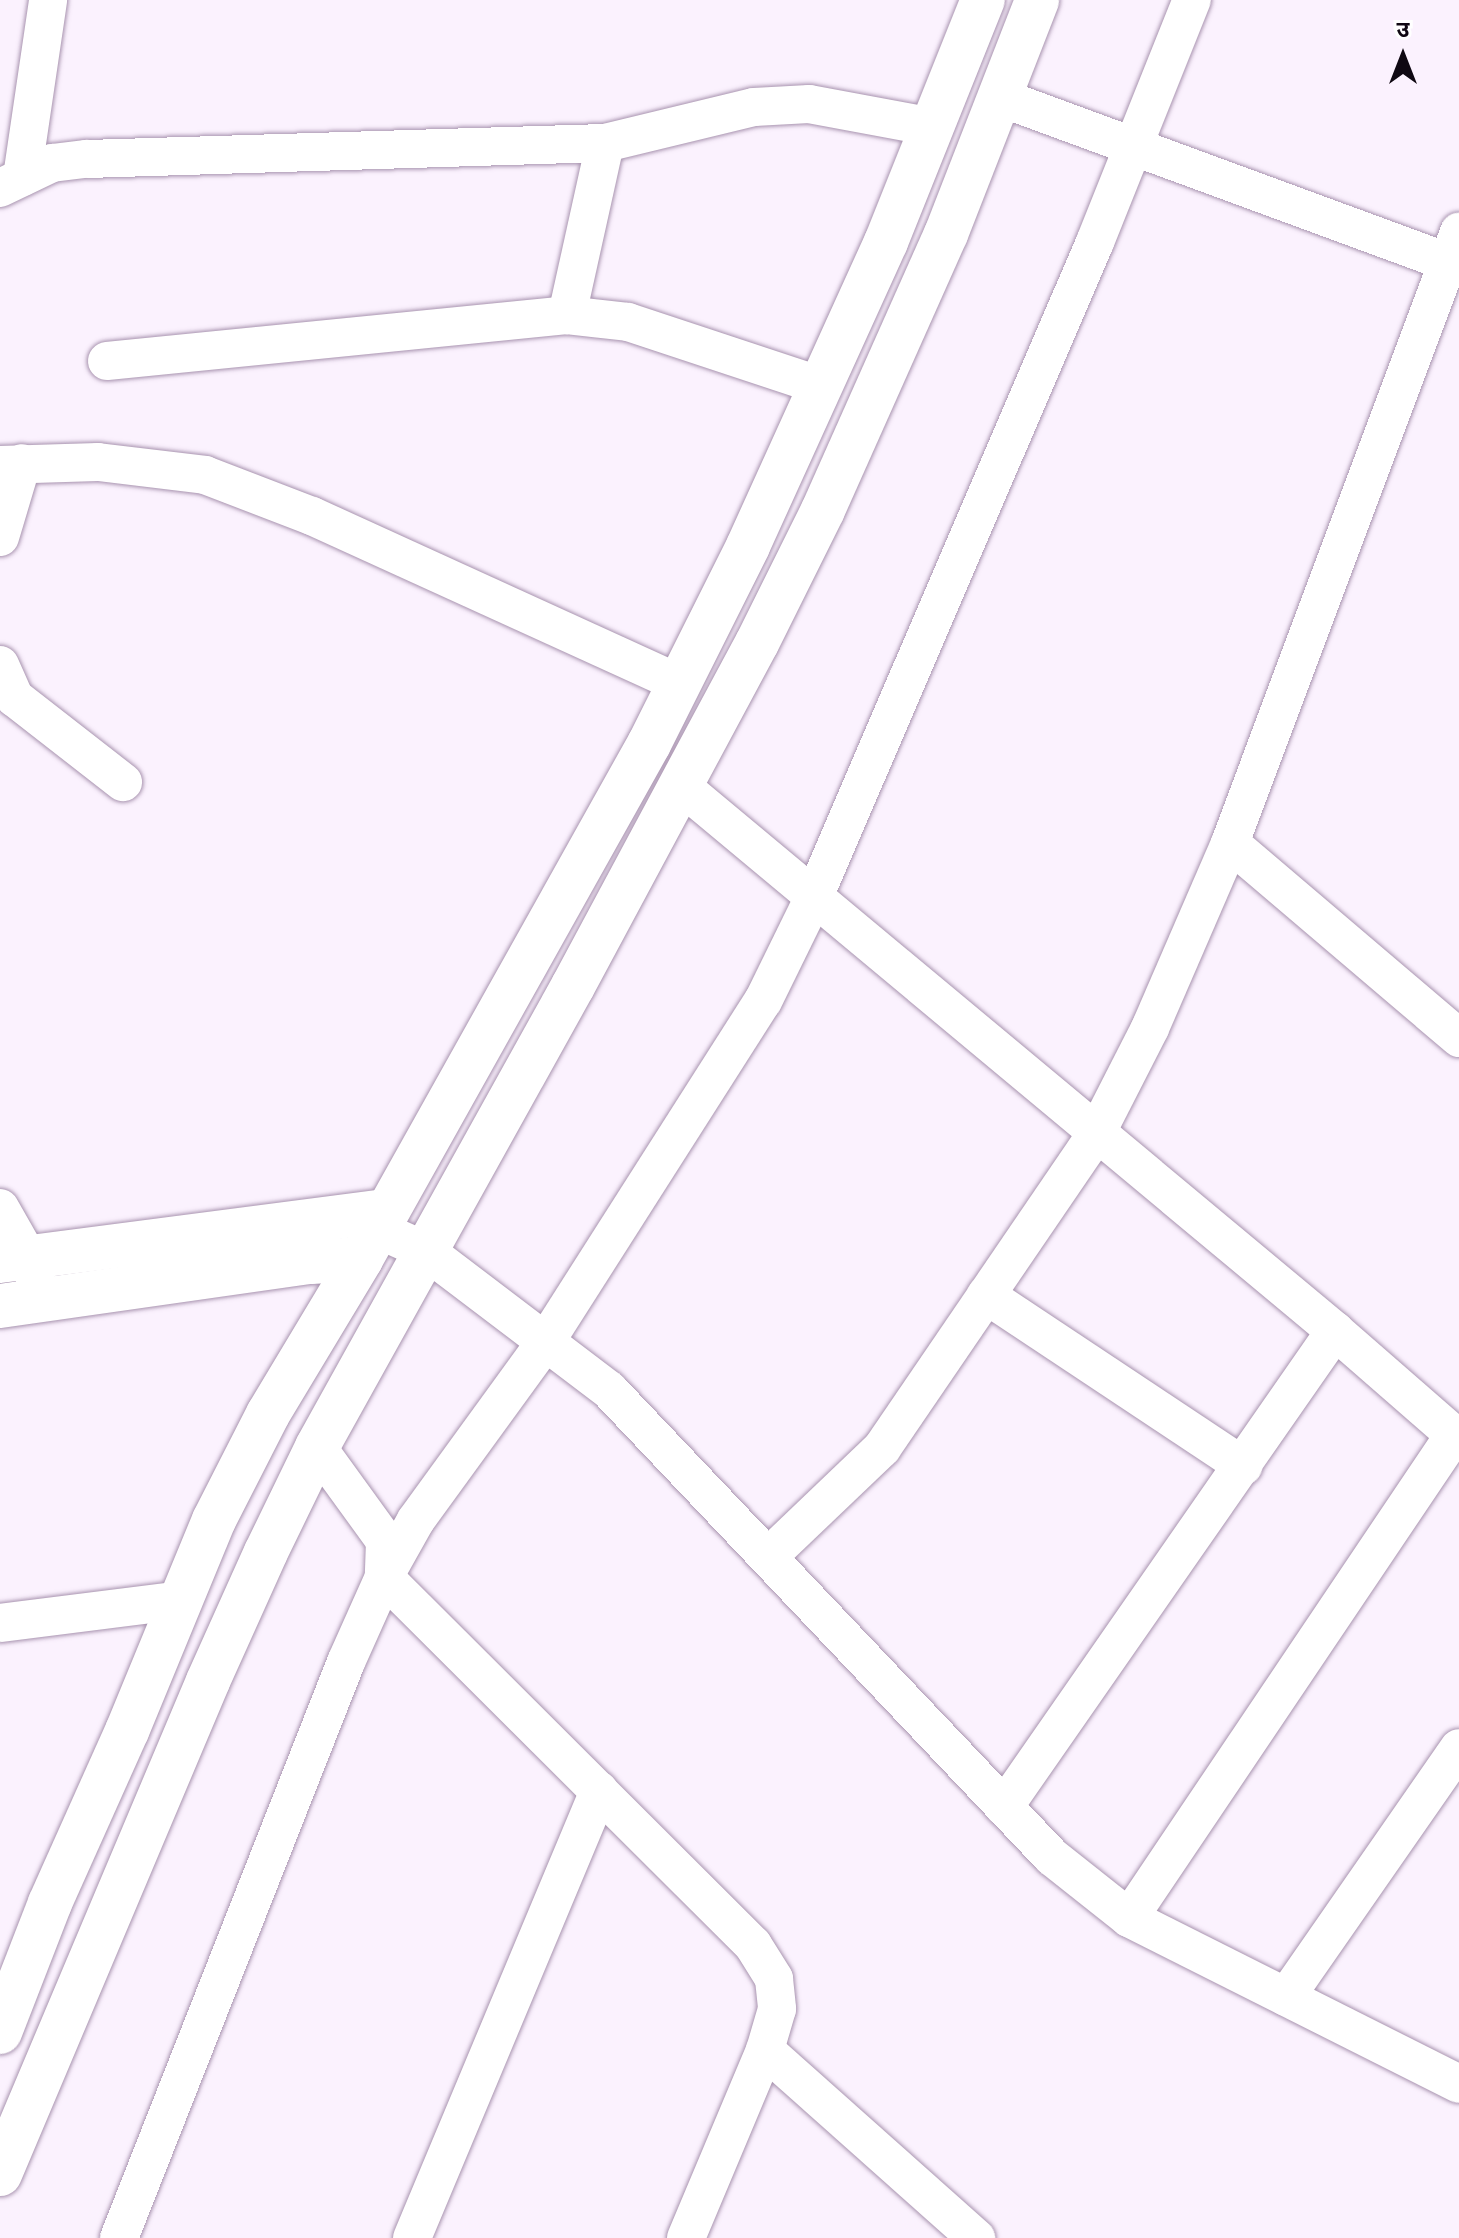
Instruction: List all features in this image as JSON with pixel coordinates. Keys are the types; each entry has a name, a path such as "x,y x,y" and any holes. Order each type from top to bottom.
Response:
{"street":[{"path":"11,182 48,0"},
{"path":"0,2032 50,1903 214,1520 268,1414 375,1233 649,744 748,546 821,386 933,127 983,0"},
{"path":"0,2174 208,1681 317,1447 680,785 823,510 946,234 1037,0"},
{"path":"119,2238 346,1662 384,1577 416,1520 546,1341 763,1001 814,897 1133,147 1192,0"},
{"path":"768,1557 882,1448 1096,1134 1150,1028 1230,843 1455,253 1133,147 999,97"},
{"path":"11,182 52,163 135,156 605,143 754,107 809,104 933,127"},
{"path":"567,315 605,143"},
{"path":"107,361 567,315 628,322 821,386"},
{"path":"0,537 11,464 98,462 205,475 312,516 679,683"},
{"path":"0,665 15,698 123,782"},
{"path":"680,785 1335,1331 1457,1437 1129,1918"},
{"path":"1230,843 1459,1038"},
{"path":"0,1208 14,1259 42,1300"},
{"path":"0,1306 311,1262 375,1233"},
{"path":"14,1259 375,1233 426,1251 609,1390 1052,1857 1129,1918 1459,2084"},
{"path":"986,1295 1243,1466"},
{"path":"1004,1807 1335,1331"},
{"path":"317,1447 385,1541 384,1577 753,1945 774,1979 777,2009 765,2050 686,2238"},
{"path":"0,1623 181,1600"},
{"path":"1286,1997 1448,1786 1459,1748"},
{"path":"412,2238 599,1791"},
{"path":"765,2050 976,2238"}]}
